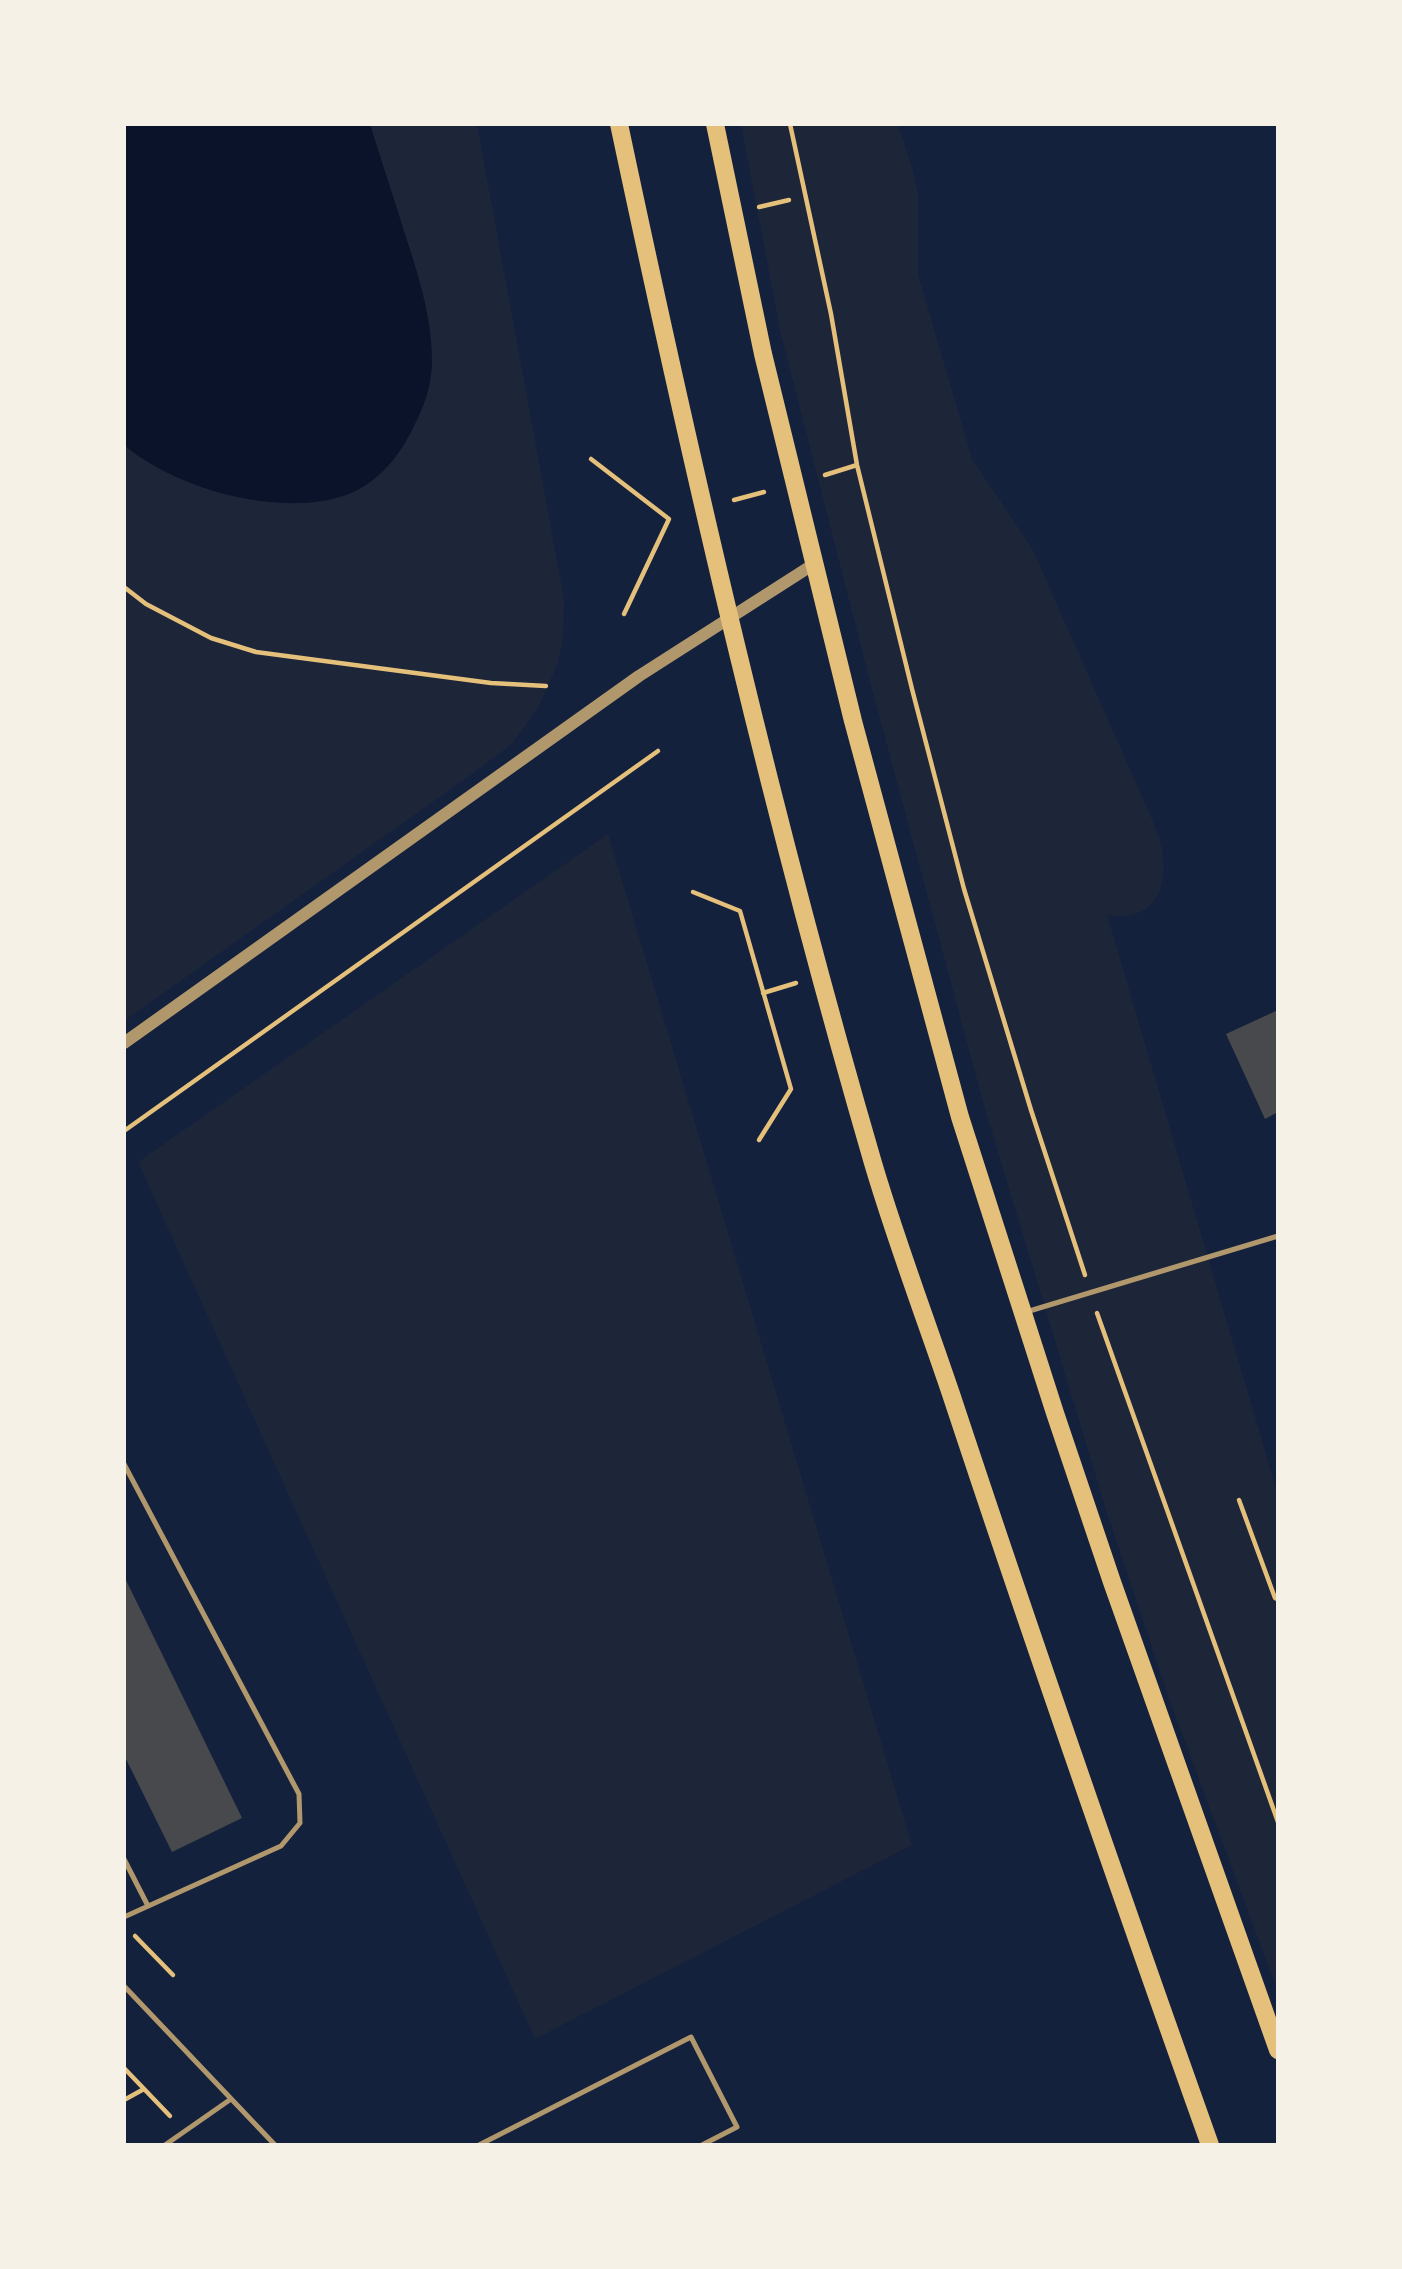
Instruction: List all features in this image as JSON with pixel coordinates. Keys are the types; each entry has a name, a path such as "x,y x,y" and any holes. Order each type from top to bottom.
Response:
{"main road":[{"path":"619,124 728,619 782,834 875,1168 1023,1614 1210,2145"},
{"path":"715,124 764,354 814,564 853,721 960,1117 1112,1582 1278,2050"}],"street":[{"path":"124,1044 639,676 814,564"}],"lane":[{"path":"1023,1313 1278,1236"},
{"path":"124,1464 299,1794 300,1823 281,1846 124,1917"},
{"path":"124,1859 148,1906"},
{"path":"124,1986 275,2145"},
{"path":"478,2145 691,2037 737,2127 702,2145"},
{"path":"165,2145 231,2099"},
{"path":"495,2136 499,2145"}],"path":[{"path":"790,124 831,314 858,465 964,888 1031,1110 1116,1373 1278,1822"},
{"path":"591,459 669,519 624,614"},
{"path":"825,475 858,465"},
{"path":"734,500 764,492"},
{"path":"124,587 146,604 211,638 246,649 479,681 546,686"},
{"path":"124,1131 658,751"},
{"path":"693,892 740,911 790,1089 759,1140"},
{"path":"1239,1500 1275,1598 1278,1599"},
{"path":"134,1935 173,1975"},
{"path":"124,2068 185,2132"},
{"path":"124,2100 144,2089"}],"shaded area":[{"path":"124,124 477,124 564,599 563,640 557,665 539,706 512,744 124,1021"},
{"path":"124,124 370,124 424,297 432,365 426,397 409,436 388,466 360,489 323,501 293,503 232,496 172,475 124,445"},
{"path":"741,124 898,124 918,193 918,274 972,459 1032,548 1160,842 1163,879 1154,901 1136,914 1107,915 1278,1495 1278,1992 1170,1701 1106,1510 983,1102 870,682 780,330"},
{"path":"608,834 912,1845 535,2039 138,1162"}],"building":[{"path":"1278,1010 1278,1112 1265,1119 1226,1034"},
{"path":"124,1576 242,1818 172,1852 124,1755"}]}
